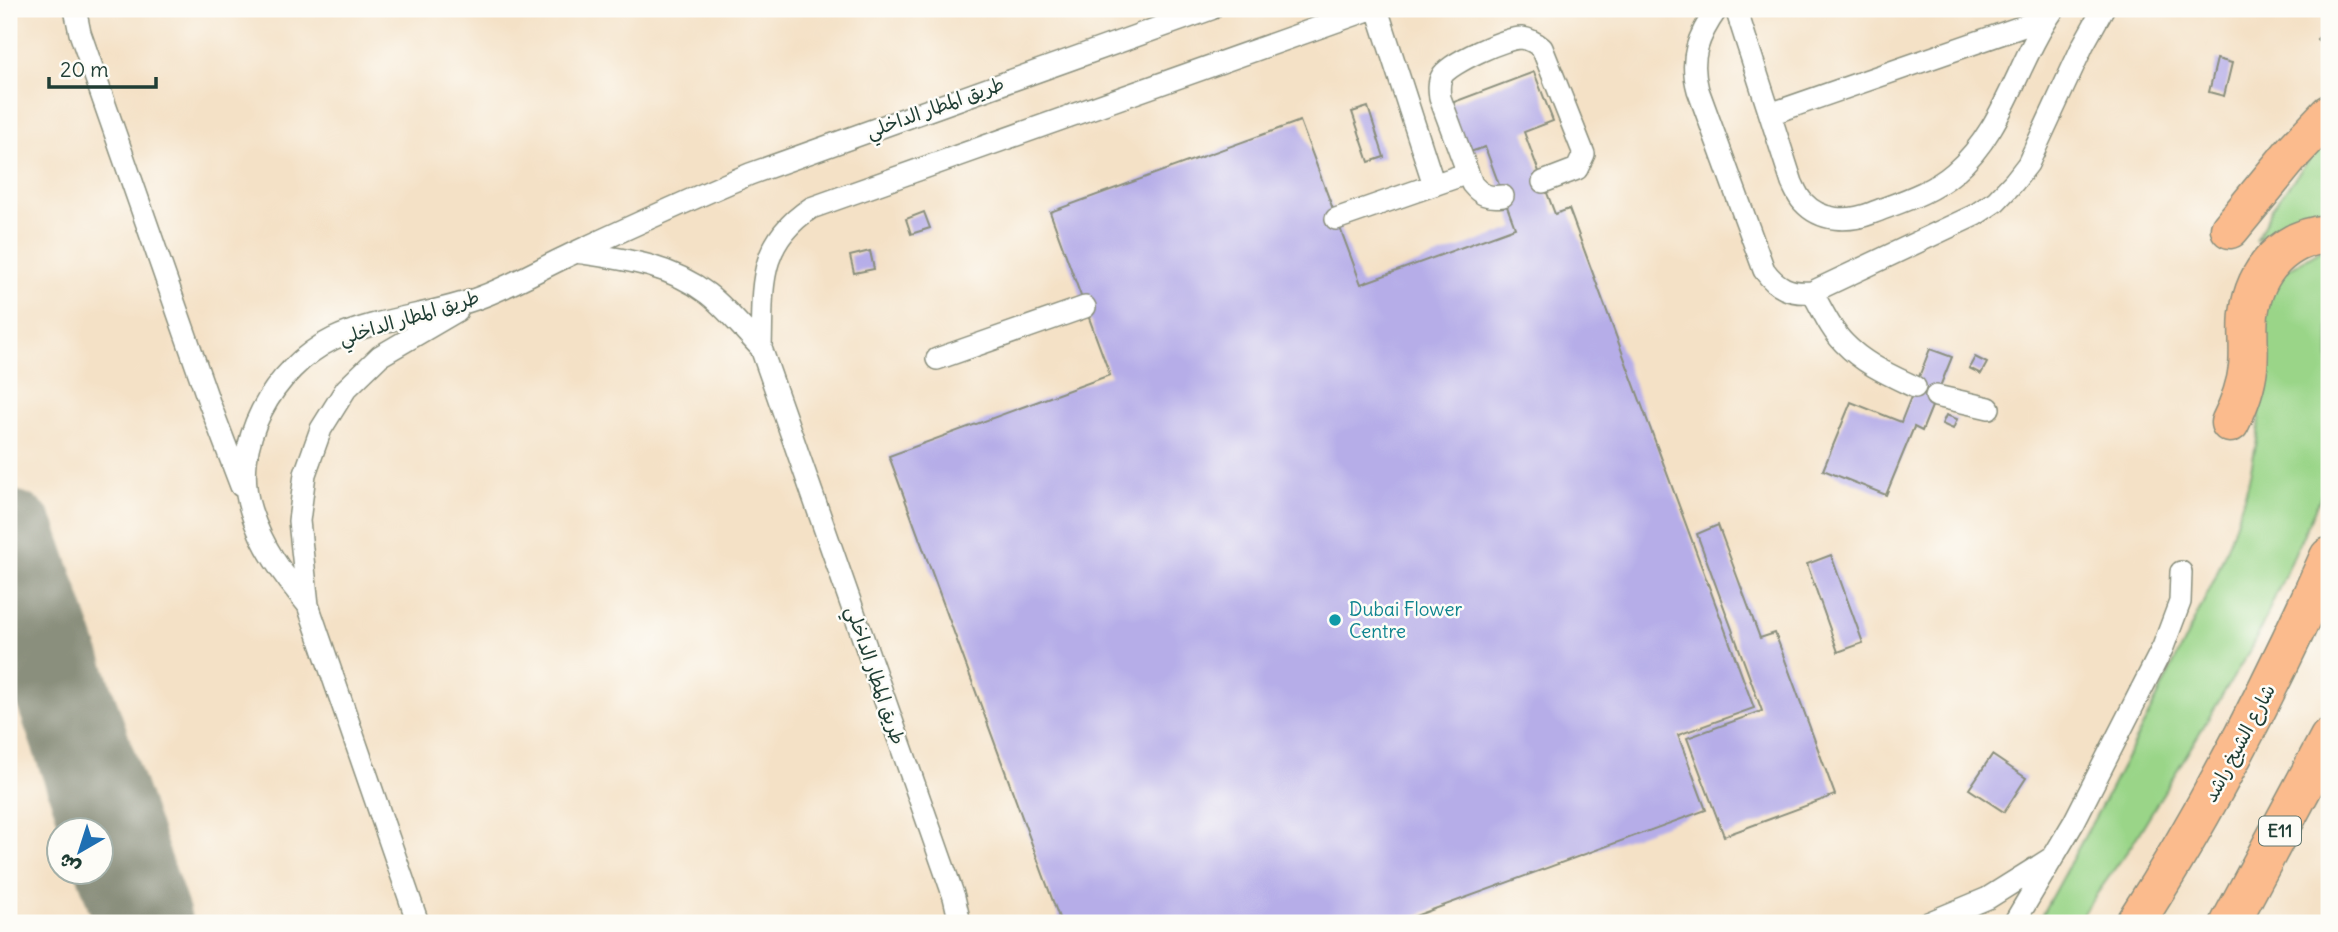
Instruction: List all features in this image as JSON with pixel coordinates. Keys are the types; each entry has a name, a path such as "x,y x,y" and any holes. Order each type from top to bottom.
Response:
{"main road":[{"path":"2230,229 2294,151 2329,114"},
{"path":"2230,424 2245,386 2249,366 2249,314 2258,280 2280,252 2311,235 2329,234"},
{"name":"شارع الشيخ راشد","path":"2135,923 2178,857 2286,654 2329,556"},
{"name":"E11","path":"2230,923 2329,738"}],"lane":[{"path":"75,9 80,33 200,375 250,508"},
{"name":"طريق المطار الداخلي","path":"418,923 308,605 264,544 250,508 245,467 254,427 272,391 299,361 334,339 480,298 750,174 1211,9"},
{"path":"761,348 766,267 782,232 811,208 1371,9"},
{"path":"1377,9 1434,185"},
{"path":"1717,9 1703,29 1693,59 1693,75 1764,270 1772,282 1799,293 1812,292 1975,215 1996,201 2028,164 2083,45 2103,9"},
{"path":"1736,9 1792,183 1803,201 1820,215 1841,220 1862,217 1929,190 1953,174 1972,156 1990,131 2023,60 2051,14"},
{"path":"1770,114 2051,14"},
{"path":"1503,196 1491,198 1480,194 1472,184 1440,98 1439,87 1448,68 1508,40 1520,38 1532,41 1542,48 1584,154 1577,169 1543,182"},
{"path":"1336,219 1468,173"},
{"path":"576,252 640,262 688,280 718,303 761,348"},
{"path":"1812,292 1843,342 1860,358 1915,387"},
{"path":"308,605 299,521 305,474 321,429 346,389 380,356 480,298"},
{"path":"937,359 1085,307"},
{"name":"طريق المطار الداخلي","path":"761,348 954,897 960,923"},
{"path":"1936,396 1989,408"},
{"path":"2014,923 2055,855 2164,647 2180,602 2181,572"},
{"path":"1928,923 1989,898 2055,855"}],"green space":[{"path":"2329,133 2329,207 2294,214 2256,241 2272,208"},
{"path":"2329,245 2329,478 2254,643 2133,843 2076,923 2037,923 2150,712 2215,578 2233,531 2248,484 2258,435 2265,307 2277,276"}],"building":[{"path":"2329,28 2329,52 2317,39"},
{"path":"2217,59 2232,63 2224,96 2209,92"},
{"name":"Dubai Flower Centre","path":"1534,72 1553,121 1524,132 1555,214 1569,209 1754,708 1678,735 1706,810 1396,923 1061,923 889,456 1110,375 1050,212 1300,121 1361,284 1515,228 1485,147 1464,154 1446,105"},
{"path":"1368,107 1384,157 1369,162 1352,112"},
{"path":"924,212 930,228 911,234 906,219"},
{"path":"870,251 874,269 854,273 850,256"},
{"path":"1930,349 1952,357 1922,431 1914,427 1886,495 1823,470 1851,402 1901,422"},
{"path":"1975,357 1987,363 1981,374 1969,368"},
{"path":"1946,415 1957,419 1953,429 1942,424"},
{"path":"1718,525 1760,638 1775,633 1835,795 1724,836 1687,738 1762,711 1697,534"},
{"path":"1831,555 1863,643 1838,652 1807,564"},
{"path":"1992,755 2026,778 2004,812 1969,789"}],"taxiway":[{"path":"9,538 144,923"}],"place":[{"name":"Dubai Flower Centre","path":"1335,620"}]}
